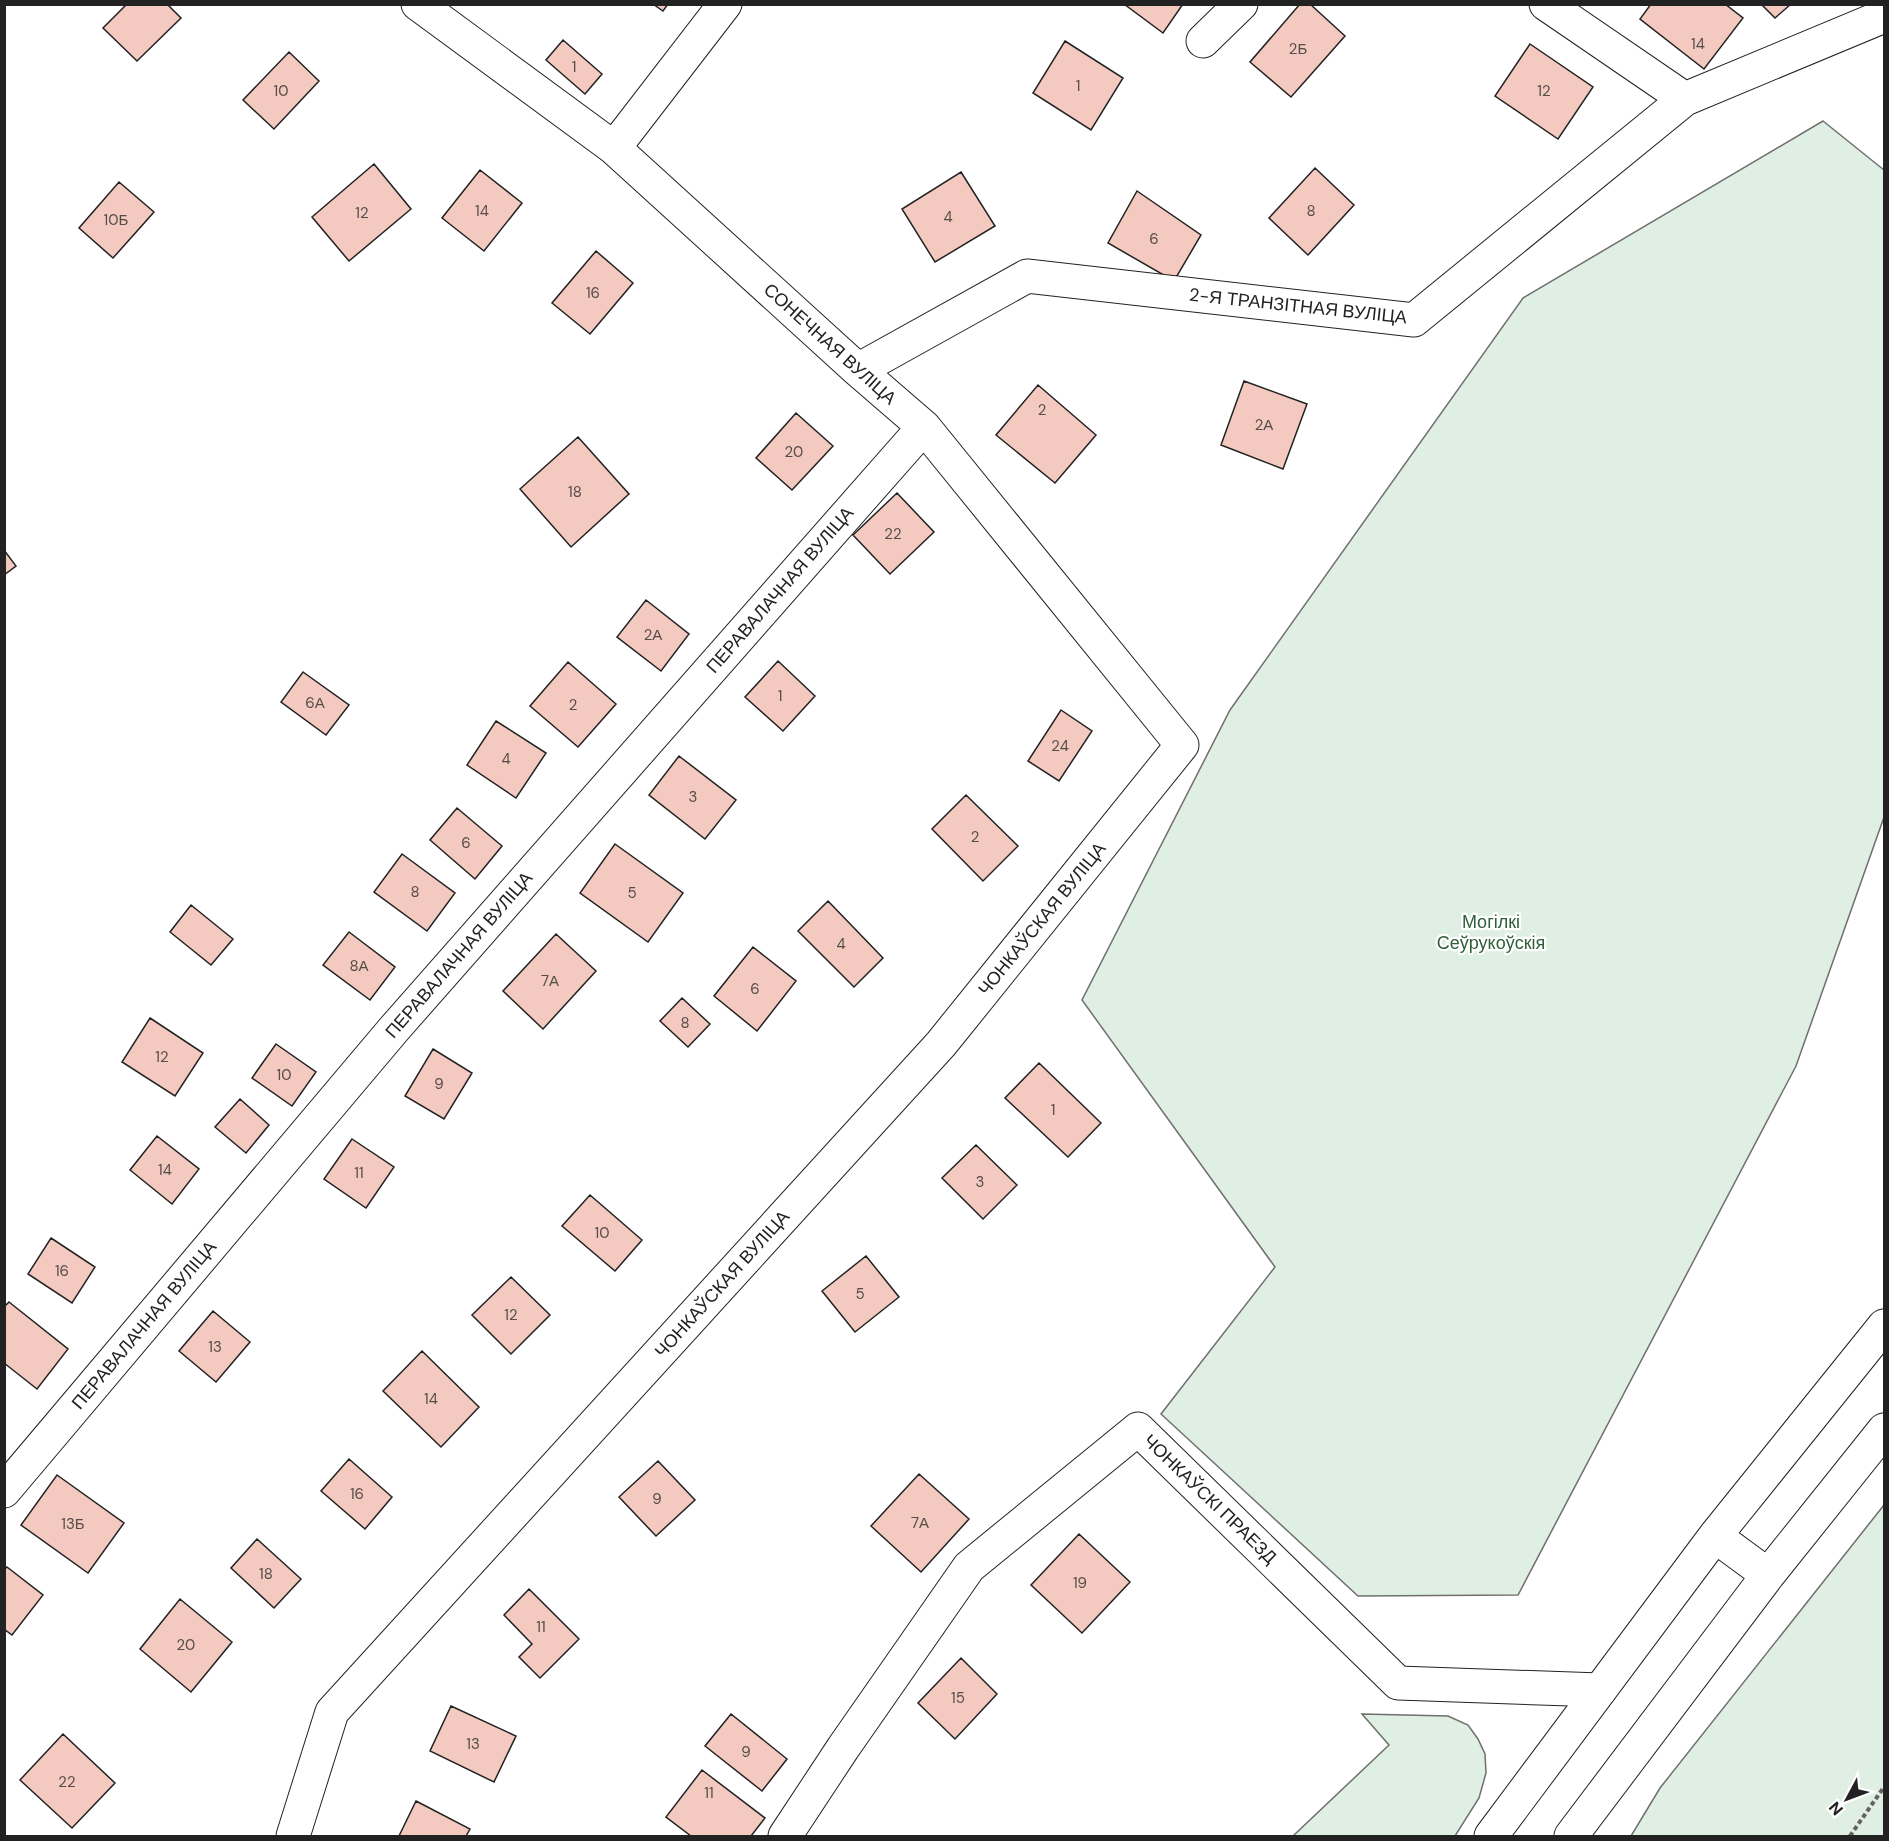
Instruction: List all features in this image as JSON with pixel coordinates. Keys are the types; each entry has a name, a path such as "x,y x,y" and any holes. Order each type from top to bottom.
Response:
{"street":[{"name":"СОНЕЧНАЯ ВУЛІЦА","path":"418,4 614,148 924,427 1182,745"},
{"path":"614,148 725,4"},
{"path":"1203,41 1241,4"},
{"path":"1546,4 1685,99"},
{"name":"2-Я ТРАНЗІТНАЯ ВУЛІЦА","path":"858,370 1027,276 1413,320 1685,99 1884,16"},
{"name":"ПЕРАВАЛАЧНАЯ ВУЛІЦА","path":"4,1491 394,1029 924,427"},
{"name":"ЧОНКАЎСКАЯ ВУЛІЦА","path":"293,1836 332,1712 941,1044 1182,745"},
{"path":"1491,1836 1715,1536 1884,1326"},
{"name":"ЧОНКАЎСКІ ПРАЕЗД","path":"785,1836 843,1748 969,1567 1138,1429 1398,1683 1600,1690"},
{"path":"1571,1836 1767,1575 1884,1430"},
{"path":"1715,1536 1767,1575"}],"path":[{"path":"1850,1836 1884,1787"}],"green space":[{"name":"Могілкі Сеўрукоўскія","path":"1823,121 1884,170 1884,817 1796,1066 1518,1595 1358,1596 1161,1414 1275,1267 1082,1000 1230,710 1523,298"},
{"path":"1884,1505 1884,1836 1631,1836 1660,1788"},
{"path":"1362,1714 1448,1716 1468,1725 1485,1754 1486,1773 1479,1798 1455,1836 1293,1836 1389,1745"}],"building":[{"path":"127,4 167,4 181,18 137,61 103,28"},
{"path":"653,4 668,4 663,11"},
{"path":"1124,4 1183,4 1163,33"},
{"path":"1300,4 1310,4 1345,36 1291,97 1250,62"},
{"path":"1651,4 1725,4 1743,18 1704,69 1640,19"},
{"path":"1761,4 1791,4 1775,18"},
{"path":"563,40 602,74 585,94 546,60"},
{"path":"1065,41 1123,78 1091,130 1033,93"},
{"path":"1530,44 1593,87 1558,139 1495,96"},
{"path":"289,52 319,81 274,129 243,100"},
{"path":"374,164 411,209 349,261 312,217"},
{"path":"1315,168 1354,205 1308,255 1269,218"},
{"path":"480,170 522,203 484,251 442,218"},
{"path":"961,172 995,226 935,262 902,209"},
{"path":"119,182 154,212 113,258 79,228"},
{"path":"1137,191 1201,235 1174,281 1108,243"},
{"path":"596,251 633,283 590,334 552,303"},
{"path":"1244,381 1307,404 1283,469 1221,445"},
{"path":"1038,385 1096,435 1055,483 996,435"},
{"path":"796,413 833,446 792,490 756,458"},
{"path":"578,437 629,494 571,547 520,489"},
{"path":"897,493 934,532 890,574 853,535"},
{"path":"4,550 16,566 4,575"},
{"path":"646,600 689,634 661,671 617,637"},
{"path":"778,661 815,696 783,731 745,697"},
{"path":"568,662 616,704 578,747 530,706"},
{"path":"303,672 349,705 326,735 281,702"},
{"path":"1061,710 1092,731 1059,781 1028,761"},
{"path":"496,721 546,753 516,798 467,765"},
{"path":"679,756 736,800 705,839 649,795"},
{"path":"966,795 1018,846 983,881 932,829"},
{"path":"457,808 502,846 475,879 430,840"},
{"path":"615,844 683,893 648,942 580,893"},
{"path":"402,854 455,893 427,931 374,892"},
{"path":"828,901 883,958 854,987 798,931"},
{"path":"191,905 233,939 211,965 170,932"},
{"path":"349,932 395,967 370,1000 323,965"},
{"path":"556,934 596,971 543,1029 503,991"},
{"path":"753,947 796,981 757,1031 714,996"},
{"path":"682,998 710,1024 688,1047 660,1021"},
{"path":"150,1018 203,1053 175,1096 122,1062"},
{"path":"276,1044 316,1072 292,1106 252,1078"},
{"path":"433,1049 472,1073 444,1119 405,1096"},
{"path":"1039,1063 1101,1123 1068,1157 1005,1098"},
{"path":"240,1099 269,1125 246,1153 215,1127"},
{"path":"157,1136 199,1169 172,1204 130,1170"},
{"path":"352,1139 394,1167 366,1208 324,1179"},
{"path":"976,1145 1017,1185 983,1219 942,1178"},
{"path":"590,1195 642,1240 615,1271 562,1226"},
{"path":"51,1238 95,1267 72,1303 28,1274"},
{"path":"866,1256 899,1297 855,1332 822,1291"},
{"path":"511,1277 550,1315 511,1354 472,1315"},
{"path":"9,1302 68,1349 37,1389 4,1363 4,1307"},
{"path":"213,1311 250,1342 216,1382 179,1351"},
{"path":"422,1351 479,1407 441,1447 383,1391"},
{"path":"349,1459 392,1497 365,1529 321,1491"},
{"path":"658,1461 695,1500 656,1536 619,1497"},
{"path":"919,1474 969,1519 921,1572 871,1526"},
{"path":"57,1475 124,1523 88,1573 21,1525"},
{"path":"1079,1534 1130,1582 1082,1633 1031,1585"},
{"path":"257,1539 301,1579 274,1608 231,1568"},
{"path":"7,1567 43,1595 12,1635 4,1629 4,1570"},
{"path":"529,1589 579,1639 540,1678 519,1657 532,1644 504,1615"},
{"path":"180,1599 232,1642 191,1692 140,1649"},
{"path":"961,1658 997,1694 955,1739 918,1703"},
{"path":"451,1706 516,1736 494,1782 430,1751"},
{"path":"731,1714 787,1759 762,1791 705,1746"},
{"path":"63,1734 115,1783 72,1828 20,1780"},
{"path":"702,1770 765,1818 751,1836 691,1836 666,1817"},
{"path":"416,1801 470,1829 466,1836 399,1836"}]}
